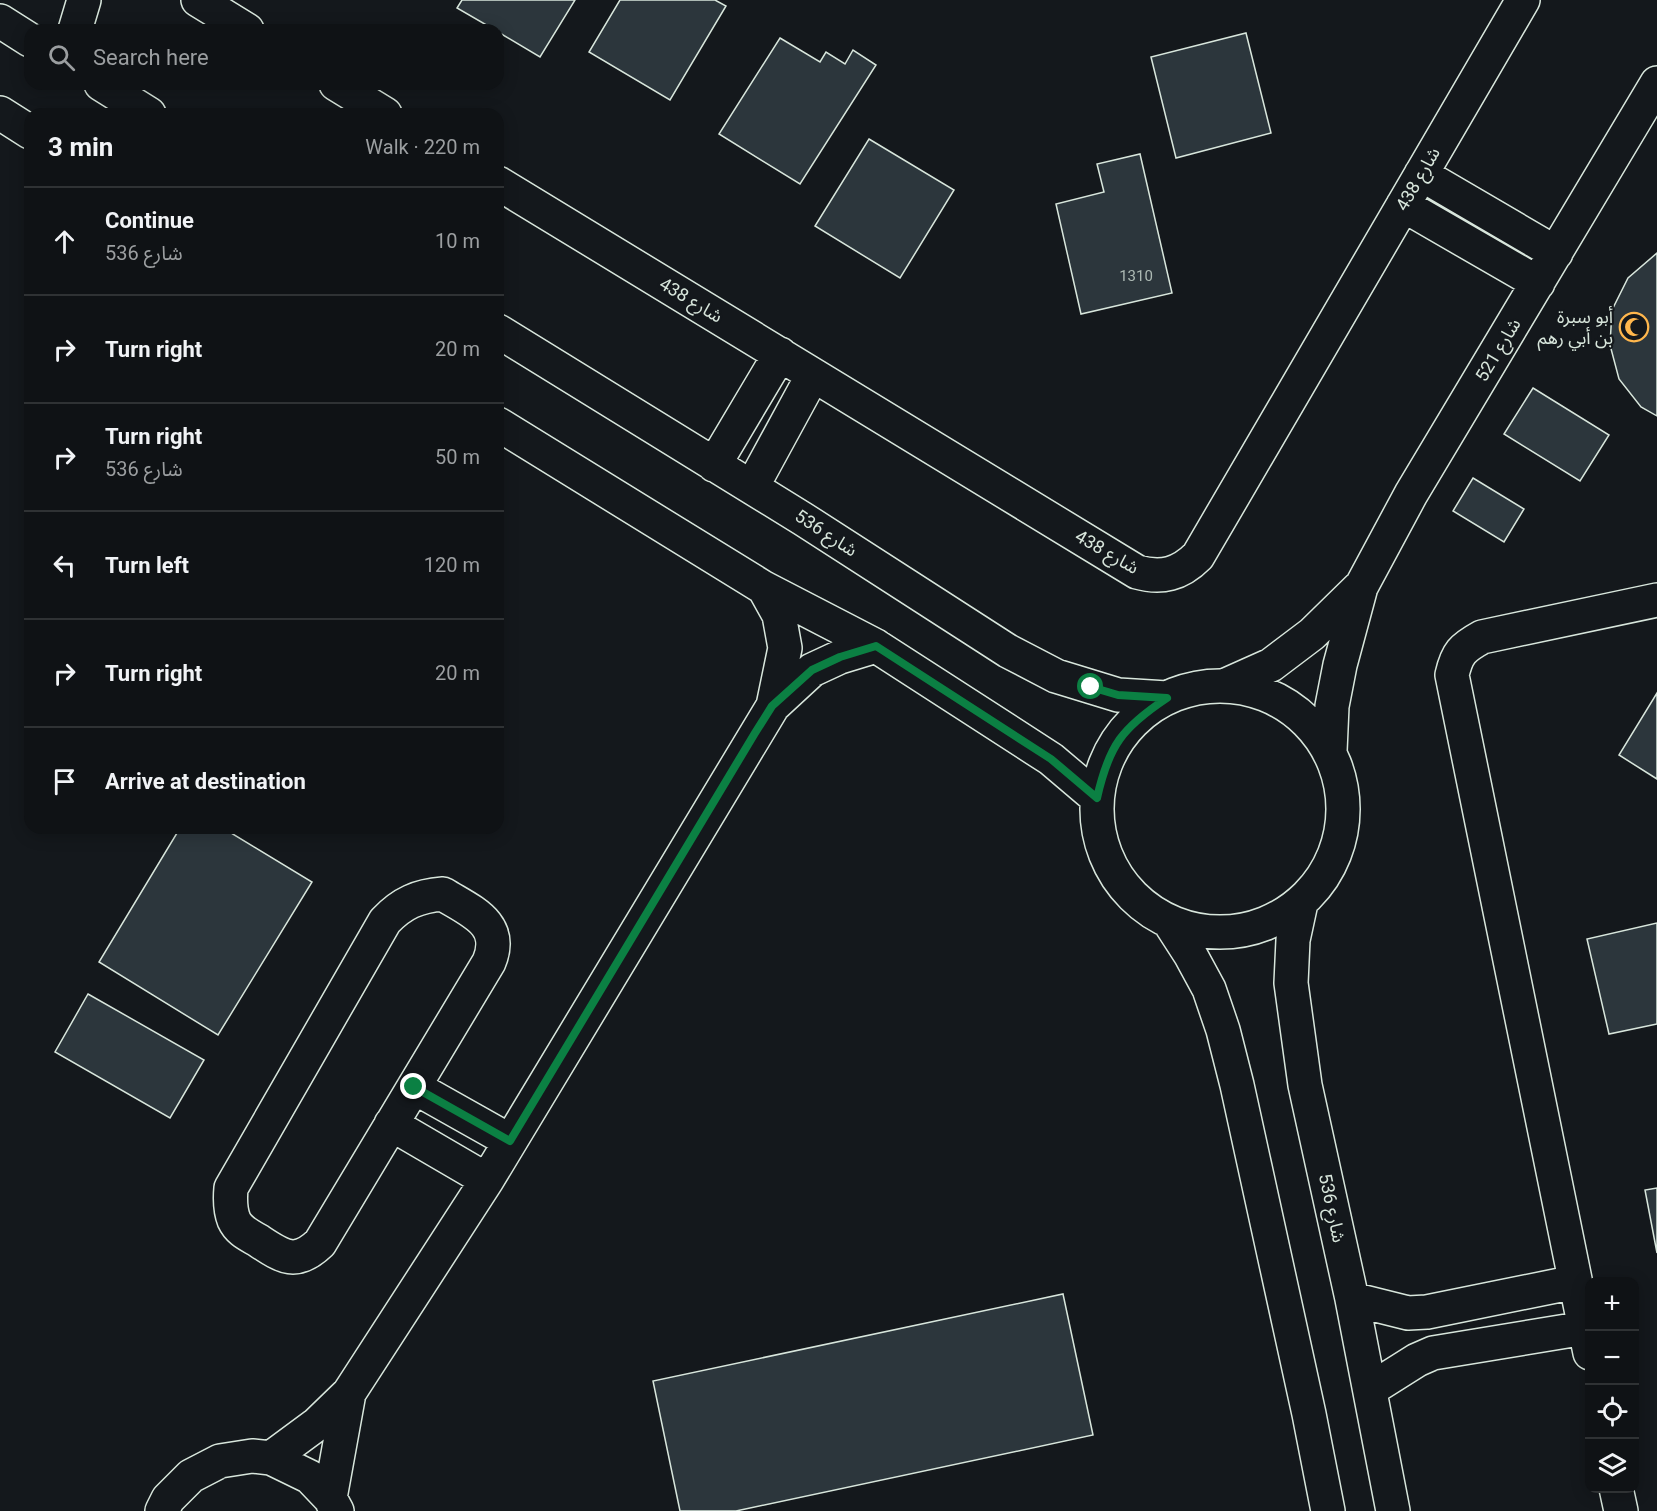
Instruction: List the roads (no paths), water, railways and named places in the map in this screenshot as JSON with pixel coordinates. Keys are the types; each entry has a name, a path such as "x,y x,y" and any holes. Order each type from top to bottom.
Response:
{"street":[{"path":"77,24 84,0"},
{"path":"198,0 237,24"},
{"name":"شارع 438","path":"504,187 1137,572 1151,576 1166,576 1189,565 1198,555 1523,0"},
{"path":"0,21 24,36"},
{"name":"شارع 521","path":"1330,752 1332,706 1360,587 1411,494 1657,83"},
{"path":"111,90 139,108"},
{"path":"346,90 375,108"},
{"path":"0,113 24,128"},
{"path":"1421,174 1556,253"},
{"path":"1402,205 1538,283"},
{"name":"شارع 536","path":"504,335 752,487 1008,651 1056,676 1118,695 1167,698"},
{"path":"714,465 780,354"},
{"path":"752,487 813,375"},
{"path":"504,428 764,588 876,646 1051,759 1097,798"},
{"name":"شارع 521","path":"1224,686 1271,665 1312,634 1360,587"},
{"path":"764,588 779,615 785,648 772,706"},
{"path":"1585,1331 1452,675 1456,657 1466,645 1482,637 1657,600"},
{"path":"271,1458 316,1424 349,1393 487,1180 772,706 812,670 840,657 876,646"},
{"path":"1224,686 1258,692 1274,698 1296,711 1315,730 1330,752 1341,783 1344,816 1337,849 1322,878 1301,903 1260,926 1215,933 1170,923 1138,902 1113,872 1099,836 1097,798 1104,767 1119,739 1140,716 1167,698 1224,686"},
{"path":"443,894 479,916 488,925 492,936 492,954 414,1087 320,1243 312,1251 302,1256 282,1257 239,1229 231,1210 231,1188 385,921 396,909 411,900 426,895 443,894"},
{"name":"شارع 536","path":"1301,903 1293,940 1291,983 1305,1085 1371,1389 1393,1511"},
{"path":"1170,923 1209,989 1228,1052 1328,1511"},
{"path":"414,1087 510,1141"},
{"path":"391,1124 487,1180"},
{"path":"1352,1299 1408,1313 1427,1312 1575,1282"},
{"path":"1371,1389 1417,1360 1433,1353 1585,1340"},
{"path":"333,1504 349,1393"},
{"path":"162,1511 168,1499 191,1476 220,1461 252,1456 271,1458 310,1477 333,1504"},
{"path":"1617,1493 1621,1511"}],"place":[{"name":"أبو سبرة بن أبي رهم","path":"1634,327"}]}
